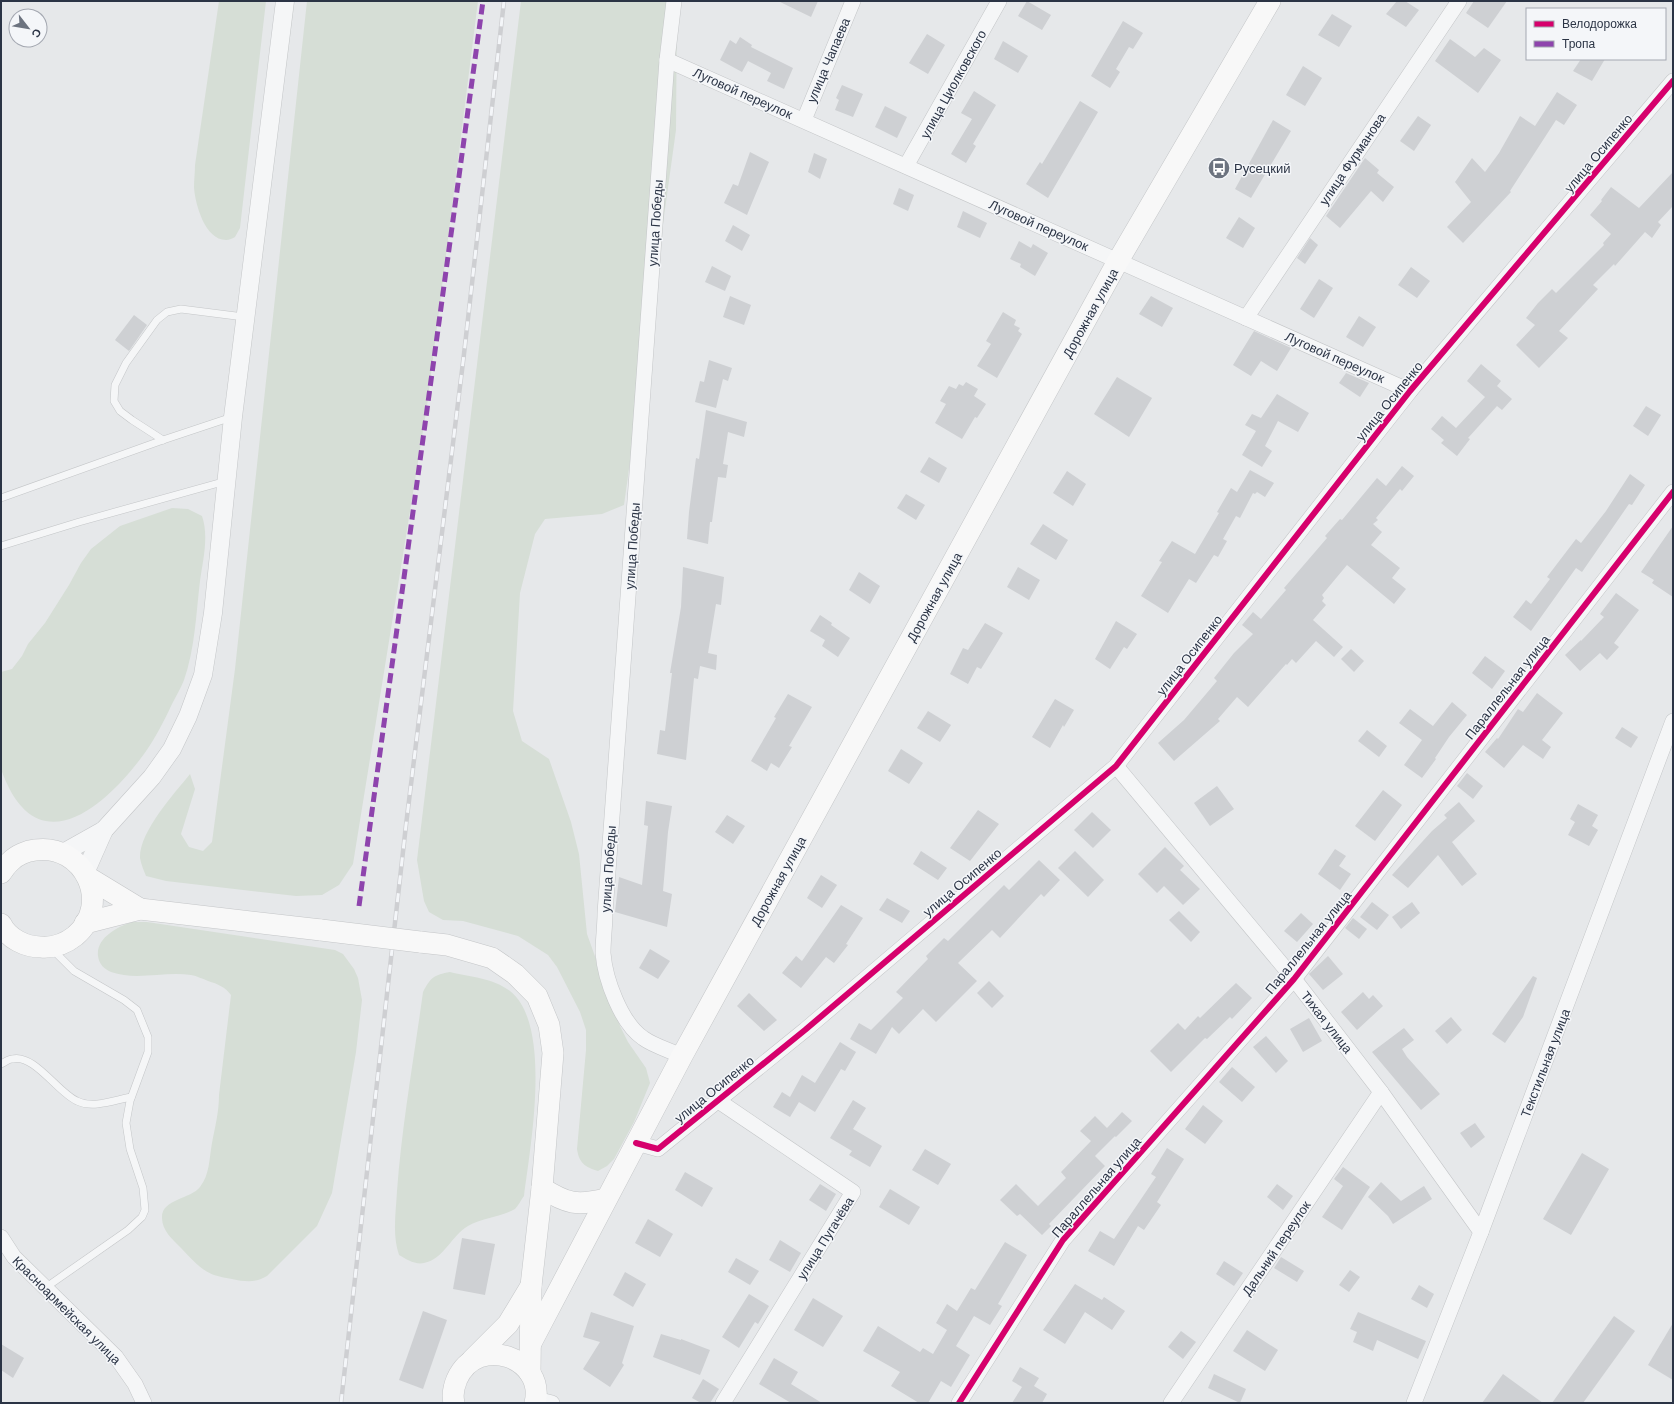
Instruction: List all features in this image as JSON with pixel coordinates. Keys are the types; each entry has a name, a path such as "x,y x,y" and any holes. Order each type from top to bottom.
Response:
{"main road":[{"name":"Дорожная улица","path":"531,1342 682,1056 1118,261 1270,1"},
{"path":"1,925 15,940 32,947 50,948 67,942 81,930 90,914 93,896 87,876 78,863 63,853 46,849 28,851 5,862"},
{"path":"87,876 140,909"},
{"path":"85,923 140,909 447,945 492,958 515,974 537,996 549,1025 553,1053 532,1286 530,1374"},
{"path":"542,1188 558,1198 579,1203 606,1199"},
{"path":"454,1403 454,1386 460,1372 508,1324 532,1286"},
{"path":"470,1362 483,1356 497,1354 508,1356 521,1363 530,1374 541,1402"}],"street":[{"path":"63,853 104,830 152,777 172,749 188,716 203,675 213,613 232,417 244,317 285,1"},
{"name":"улица Победы","path":"674,1 667,60 606,905 604,953 606,971 621,1012 627,1023 646,1040 682,1056"},
{"name":"улица Чапаева","path":"804,120 853,1"},
{"name":"улица Циолковского","path":"906,166 999,1"},
{"name":"улица Фурманова","path":"1246,318 1458,1"},
{"name":"Луговой переулок","path":"667,60 1410,391"},
{"name":"улица Осипенко","path":"636,1143 658,1149 805,1030 1116,766 1410,391 1673,81"},
{"name":"Параллельная улица","path":"959,1403 1063,1240 1294,979 1673,492"},
{"name":"Текстильная улица","path":"1414,1403 1481,1232 1673,721"},
{"name":"Тихая улица","path":"1116,766 1294,979 1381,1092 1481,1232"},
{"path":"87,876 104,830"},
{"name":"Дальний переулок","path":"1171,1403 1381,1092"},
{"name":"улица Пугачёва","path":"718,1100 853,1192 723,1403"},
{"name":"Красноармейская улица","path":"1,1237 14,1257 116,1357 136,1384 144,1403"}],"lane":[{"path":"162,440 120,411 114,401 115,385 126,363 157,320 167,312 181,309 244,317"},
{"path":"1,498 162,440 232,417"},
{"path":"1,546 79,522 227,481"},
{"path":"45,1288 128,1230 142,1217 145,1210 143,1188 130,1150 126,1123 131,1097 148,1052 148,1037 137,1010 124,1000 74,971 50,948"},
{"path":"1,1064 12,1058 22,1059 34,1065 61,1090 77,1102 89,1104 131,1097"}],"shaded area":[{"path":"219,1 266,1 240,228 235,237 226,240 212,234 202,220 196,202 194,187 195,165"},
{"path":"307,1 478,1 427,406 353,864 339,885 322,895 296,896 166,881 146,876 140,858 141,848 151,825 190,774 195,789 181,834 189,847 203,851 212,842 235,669"},
{"path":"521,1 677,1 676,130 624,505 602,514 545,519 535,534 520,593 513,711 522,741 549,759 571,822 579,854 587,934 620,1026 628,1042 646,1068 650,1083 634,1122 614,1159 607,1166 598,1171 583,1164 578,1154 577,1149 586,1050 586,1030 580,1012 557,967 548,955 518,936 463,921 443,920 429,912 424,901 417,860"},
{"path":"172,508 188,509 202,516 205,532 205,548 193,644 184,680 159,730 148,748 127,775 109,794 90,809 70,819 50,822 32,815 15,799 1,769 1,672 12,669 22,656 28,644 45,623 91,549 120,526"},
{"path":"132,922 147,922 335,950 343,954 354,969 358,978 362,1000 356,1052 332,1193 317,1226 267,1276 258,1280 242,1281 209,1273 199,1266 171,1237 162,1222 163,1212 166,1207 196,1191 206,1177 218,1113 231,995 224,988 218,985 191,975 171,974 130,976 121,975 106,969 102,966 98,956 100,944 114,930"},
{"path":"450,972 481,978 496,983 510,991 523,1008 531,1031 535,1058 534,1119 524,1196 515,1209 468,1226 457,1235 437,1257 431,1261 417,1263 399,1255 397,1247 395,1215 399,1166 408,1091 423,992 431,980 440,974"}],"building":[{"path":"778,1 818,1 811,17"},
{"path":"1027,1 1051,15 1042,30 1018,16"},
{"path":"1397,1 1405,1 1419,10 1406,27 1386,14"},
{"path":"1474,1 1507,1 1488,28 1466,13"},
{"path":"1332,14 1352,26 1339,47 1318,35"},
{"path":"1123,21 1143,33 1133,49 1129,47 1116,69 1120,72 1110,88 1091,76"},
{"path":"927,34 945,45 928,74 909,63"},
{"path":"740,37 752,45 751,47 793,68 784,89 767,81 771,73 748,61 742,72 720,60 730,40 736,44"},
{"path":"1450,39 1475,57 1484,48 1501,60 1478,93 1435,61"},
{"path":"1003,41 1028,56 1018,73 994,59"},
{"path":"1580,60 1604,60 1592,81 1573,71"},
{"path":"1303,66 1322,78 1305,106 1286,95"},
{"path":"842,85 863,94 853,117 835,110 839,100 836,98"},
{"path":"974,91 996,105 973,144 976,146 966,163 951,154 972,119 961,113"},
{"path":"1557,92 1577,105 1564,125 1556,120 1510,191 1511,192 1463,243 1447,227 1471,202 1455,182 1472,158 1485,172 1499,153 1520,116 1535,126"},
{"path":"1080,101 1098,112 1048,198 1026,184 1040,162 1042,164"},
{"path":"885,106 907,117 897,138 875,127"},
{"path":"1418,116 1431,125 1414,151 1400,141"},
{"path":"1273,120 1291,131 1251,198 1235,189"},
{"path":"750,152 769,162 747,215 724,203 733,184 738,186"},
{"path":"814,153 827,159 820,179 808,172"},
{"path":"1365,158 1379,170 1377,173 1394,187 1383,202 1371,191 1340,228 1326,216"},
{"path":"1673,172 1673,206 1658,222 1661,225 1652,238 1645,232 1615,266 1614,264 1593,285 1598,289 1559,331 1568,338 1539,368 1516,345 1535,325 1526,318 1538,303 1552,289 1556,293 1604,245 1603,243 1611,234 1590,215 1611,187 1639,208"},
{"path":"899,188 914,195 908,211 893,204"},
{"path":"963,211 987,223 980,238 957,227"},
{"path":"1239,217 1255,228 1243,248 1226,238"},
{"path":"733,225 750,235 742,251 725,241"},
{"path":"1310,238 1318,245 1305,264 1297,258"},
{"path":"1019,241 1031,248 1033,244 1048,253 1035,276 1020,267 1021,264 1010,259"},
{"path":"712,266 731,276 725,291 705,282"},
{"path":"1411,267 1430,281 1417,298 1398,285"},
{"path":"1319,279 1333,288 1314,318 1300,309"},
{"path":"730,296 751,305 744,325 723,317"},
{"path":"1151,296 1173,308 1162,327 1139,314"},
{"path":"1003,312 1016,320 1014,325 1020,328 1018,331 1022,334 997,378 977,366 991,344 986,341"},
{"path":"134,315 147,325 129,351 115,340"},
{"path":"1359,316 1376,327 1363,347 1346,337"},
{"path":"1254,331 1291,348 1277,371 1261,361 1251,376 1233,365"},
{"path":"709,360 732,368 728,381 723,379 716,408 695,402 700,381 704,382"},
{"path":"1481,364 1501,381 1497,386 1512,399 1502,410 1497,406 1468,438 1470,439 1457,456 1441,443 1444,440 1431,429 1442,416 1456,428 1485,397 1467,381"},
{"path":"1346,373 1369,383 1360,397 1339,383"},
{"path":"1117,377 1152,398 1129,437 1094,414"},
{"path":"966,382 978,389 974,396 986,404 977,418 975,417 962,439 935,423 946,404 940,401 949,386 956,389 959,384 963,386"},
{"path":"1277,394 1309,413 1298,432 1278,421 1265,446 1272,451 1262,467 1242,455 1256,431 1245,425 1252,414 1261,418"},
{"path":"1646,406 1661,415 1648,436 1633,426"},
{"path":"706,410 747,422 744,437 728,432 723,464 728,465 726,478 718,477 712,522 710,522 708,544 687,539 696,458 699,459"},
{"path":"929,457 947,468 939,483 920,472"},
{"path":"1402,466 1414,476 1402,491 1400,489 1376,518 1378,520 1373,524 1382,532 1371,545 1400,568 1392,578 1406,589 1394,604 1347,565 1322,595 1324,598 1322,601 1326,605 1313,620 1343,647 1334,657 1316,641 1296,663 1292,659 1287,665 1286,664 1248,707 1237,697 1218,719 1220,721 1174,761 1158,743 1184,720 1217,681 1214,678 1234,653 1253,634 1242,625 1253,612 1261,619 1286,590 1284,588 1327,538 1325,536 1340,519 1342,520 1377,478 1386,486"},
{"path":"1250,470 1274,483 1265,497 1257,492 1255,494 1253,493 1240,518 1236,516 1223,539 1227,541 1218,557 1214,555 1196,583 1189,579 1168,613 1141,596 1162,562 1159,561 1172,541 1195,554 1219,513 1217,512 1231,488 1237,492"},
{"path":"1067,471 1086,484 1073,506 1053,493"},
{"path":"1630,474 1645,485 1632,505 1629,504 1582,572 1576,568 1531,631 1513,617 1526,600 1531,604 1550,579 1547,577 1576,539 1581,543 1606,511"},
{"path":"906,494 925,505 916,520 897,508"},
{"path":"1043,524 1068,540 1056,560 1030,544"},
{"path":"1673,526 1673,597 1652,583 1654,580 1641,572"},
{"path":"683,567 724,577 721,605 716,604 708,653 717,655 716,670 700,666 698,679 694,678 686,760 657,754 660,730 665,731 672,673 670,673 681,607"},
{"path":"1018,567 1040,580 1029,600 1007,587"},
{"path":"859,572 880,586 870,604 849,590"},
{"path":"1616,593 1639,610 1614,643 1619,647 1607,660 1600,653 1580,671 1565,655 1604,617 1600,614"},
{"path":"820,615 832,623 831,625 850,638 838,657 822,646 825,640 810,631"},
{"path":"1116,621 1137,634 1127,649 1124,647 1110,669 1095,659"},
{"path":"985,623 1003,633 981,669 977,667 968,684 950,674 963,648 968,650"},
{"path":"1351,649 1364,661 1354,672 1341,659"},
{"path":"1485,656 1505,671 1492,689 1472,673"},
{"path":"1537,693 1563,713 1542,740 1551,747 1543,759 1523,745 1504,768 1485,752 1497,738 1498,739 1518,709 1523,712"},
{"path":"788,694 812,707 789,746 792,747 779,768 771,763 767,771 751,761"},
{"path":"1055,699 1074,710 1064,727 1063,725 1050,748 1032,737"},
{"path":"1452,702 1467,715 1449,737 1435,758 1436,759 1422,778 1404,765 1422,740 1399,723 1410,709 1433,726"},
{"path":"928,711 951,725 940,742 917,728"},
{"path":"1622,727 1638,737 1631,748 1615,738"},
{"path":"1367,730 1387,746 1379,757 1358,741"},
{"path":"901,749 923,763 909,784 888,771"},
{"path":"1467,773 1483,786 1473,799 1457,786"},
{"path":"1217,786 1234,809 1210,826 1194,803"},
{"path":"1383,790 1402,805 1375,841 1355,826"},
{"path":"646,801 672,806 668,832 663,891 672,894 667,927 615,912 619,877 642,885 648,826 644,825"},
{"path":"1459,802 1475,821 1452,842 1477,874 1462,886 1438,855 1408,888 1392,875 1432,831 1447,818 1444,815"},
{"path":"1578,804 1598,815 1592,826 1598,830 1589,846 1568,835 1575,822 1570,819"},
{"path":"978,810 999,824 970,861 950,848"},
{"path":"1092,812 1111,830 1093,848 1074,830"},
{"path":"727,815 745,826 733,844 715,832"},
{"path":"1165,847 1184,866 1180,870 1200,889 1183,905 1164,886 1157,893 1138,874"},
{"path":"1335,849 1346,856 1339,866 1351,874 1340,890 1318,874"},
{"path":"921,851 947,868 938,880 913,864"},
{"path":"1075,851 1104,880 1088,897 1058,868"},
{"path":"1039,860 1060,880 1044,897 1041,894 1000,938 992,930 958,963 977,981 936,1022 923,1009 899,1034 892,1027 876,1054 850,1039 859,1023 871,1030 903,998 896,992 928,959 926,956 944,938 948,941 1004,885 1009,890"},
{"path":"821,875 837,885 822,908 807,898"},
{"path":"887,898 910,911 902,923 879,910"},
{"path":"1372,902 1389,915 1377,930 1360,917"},
{"path":"1412,902 1420,913 1401,929 1392,917"},
{"path":"841,905 863,918 846,944 848,945 834,963 826,957 801,988 782,973 796,956 802,961"},
{"path":"1179,911 1200,932 1191,942 1169,920"},
{"path":"1301,913 1313,924 1297,942 1284,931"},
{"path":"1353,918 1367,929 1359,939 1345,928"},
{"path":"650,949 670,961 658,979 639,968"},
{"path":"1328,956 1343,974 1323,990 1309,974"},
{"path":"1533,976 1537,978 1523,1017 1505,1043 1492,1034"},
{"path":"989,981 1004,996 992,1008 977,993"},
{"path":"1236,983 1252,998 1232,1019 1230,1017 1207,1039 1205,1038 1171,1072 1150,1051 1178,1023 1185,1030 1198,1016 1200,1018"},
{"path":"1363,992 1369,999 1373,995 1383,1006 1357,1030 1341,1012"},
{"path":"749,993 777,1020 764,1031 737,1006"},
{"path":"1451,1017 1462,1030 1447,1044 1435,1031"},
{"path":"1309,1018 1322,1041 1303,1052 1290,1029"},
{"path":"1404,1028 1414,1040 1402,1049 1407,1057 1440,1094 1421,1110 1372,1052"},
{"path":"1266,1036 1288,1061 1276,1073 1253,1047"},
{"path":"840,1042 856,1052 845,1071 841,1069 815,1112 799,1102 790,1117 773,1107 782,1092 790,1097 802,1075 815,1083"},
{"path":"1232,1067 1255,1087 1242,1102 1219,1082"},
{"path":"853,1100 866,1108 853,1129 882,1146 870,1167 849,1155 852,1151 830,1138"},
{"path":"1203,1105 1223,1121 1205,1144 1185,1129"},
{"path":"1122,1112 1132,1121 1116,1137 1115,1136 1095,1156 1105,1166 1049,1224 1051,1226 1042,1235 1020,1214 1017,1216 1000,1200 1016,1184 1038,1206 1066,1178 1061,1172 1091,1141 1080,1131 1095,1116 1107,1128"},
{"path":"1475,1123 1485,1137 1471,1148 1460,1133"},
{"path":"1167,1148 1184,1159 1157,1202 1161,1205 1144,1230 1138,1226 1114,1266 1088,1251 1100,1231 1114,1239 1156,1177 1151,1174"},
{"path":"925,1149 951,1164 938,1185 912,1170"},
{"path":"1582,1153 1609,1169 1571,1235 1543,1219"},
{"path":"1343,1167 1370,1187 1342,1230 1322,1217 1343,1186 1334,1179"},
{"path":"685,1172 713,1188 702,1207 675,1190"},
{"path":"1381,1182 1401,1201 1424,1186 1432,1199 1393,1224 1388,1216 1368,1197"},
{"path":"820,1184 836,1194 826,1211 809,1200"},
{"path":"1277,1184 1293,1196 1283,1210 1267,1197"},
{"path":"890,1189 920,1207 909,1225 879,1207"},
{"path":"648,1219 673,1234 660,1257 635,1243"},
{"path":"462,1238 495,1244 485,1295 453,1289"},
{"path":"780,1240 801,1253 790,1272 769,1260"},
{"path":"1005,1242 1027,1255 998,1304 1002,1306 990,1325 974,1316 956,1346 970,1355 951,1387 941,1381 928,1403 919,1403 891,1386 900,1372 863,1351 878,1326 920,1352 923,1348 933,1354 947,1330 936,1323 947,1304 957,1311 971,1288 975,1290"},
{"path":"1281,1257 1304,1271 1297,1282 1274,1268"},
{"path":"736,1258 759,1271 750,1285 728,1272"},
{"path":"1224,1261 1243,1273 1234,1286 1216,1274"},
{"path":"1350,1270 1360,1277 1349,1292 1339,1285"},
{"path":"625,1272 646,1284 633,1307 613,1295"},
{"path":"1075,1284 1102,1300 1104,1297 1125,1311 1112,1330 1085,1312 1065,1344 1043,1330"},
{"path":"1419,1285 1434,1294 1427,1308 1411,1299"},
{"path":"749,1294 769,1306 758,1324 755,1322 739,1348 722,1337"},
{"path":"813,1298 843,1316 823,1347 794,1330"},
{"path":"423,1311 447,1320 423,1389 399,1380"},
{"path":"591,1312 634,1326 622,1363 624,1365 610,1387 583,1369 600,1342 583,1337"},
{"path":"1358,1312 1426,1341 1418,1359 1377,1340 1373,1351 1353,1342 1357,1332 1350,1329"},
{"path":"1614,1316 1635,1331 1583,1403 1552,1403"},
{"path":"1673,1323 1673,1380 1648,1365"},
{"path":"1247,1330 1278,1350 1265,1371 1233,1351"},
{"path":"1181,1331 1196,1342 1183,1359 1168,1347"},
{"path":"661,1334 681,1339 710,1350 700,1375 653,1357"},
{"path":"1,1344 24,1358 13,1378 1,1370"},
{"path":"774,1358 798,1372 791,1384 822,1403 791,1403 759,1384"},
{"path":"1020,1367 1039,1378 1034,1386 1047,1394 1042,1403 1012,1403 1022,1387 1012,1381"},
{"path":"1214,1374 1246,1389 1240,1403 1208,1388"},
{"path":"1503,1374 1543,1403 1482,1403"},
{"path":"703,1379 719,1389 710,1403 701,1403 692,1398"}],"railway":[{"path":"341,1403 406,825 464,354 504,1"}],"marked path":[{"path":"359,906 483,1"}],"cycle path":[{"path":"636,1143 658,1149 805,1030 1116,766 1410,391 1673,81"},
{"path":"959,1403 1063,1240 1294,979 1673,492"}],"place":[{"name":"Русецкий","path":"1219,168"}]}
